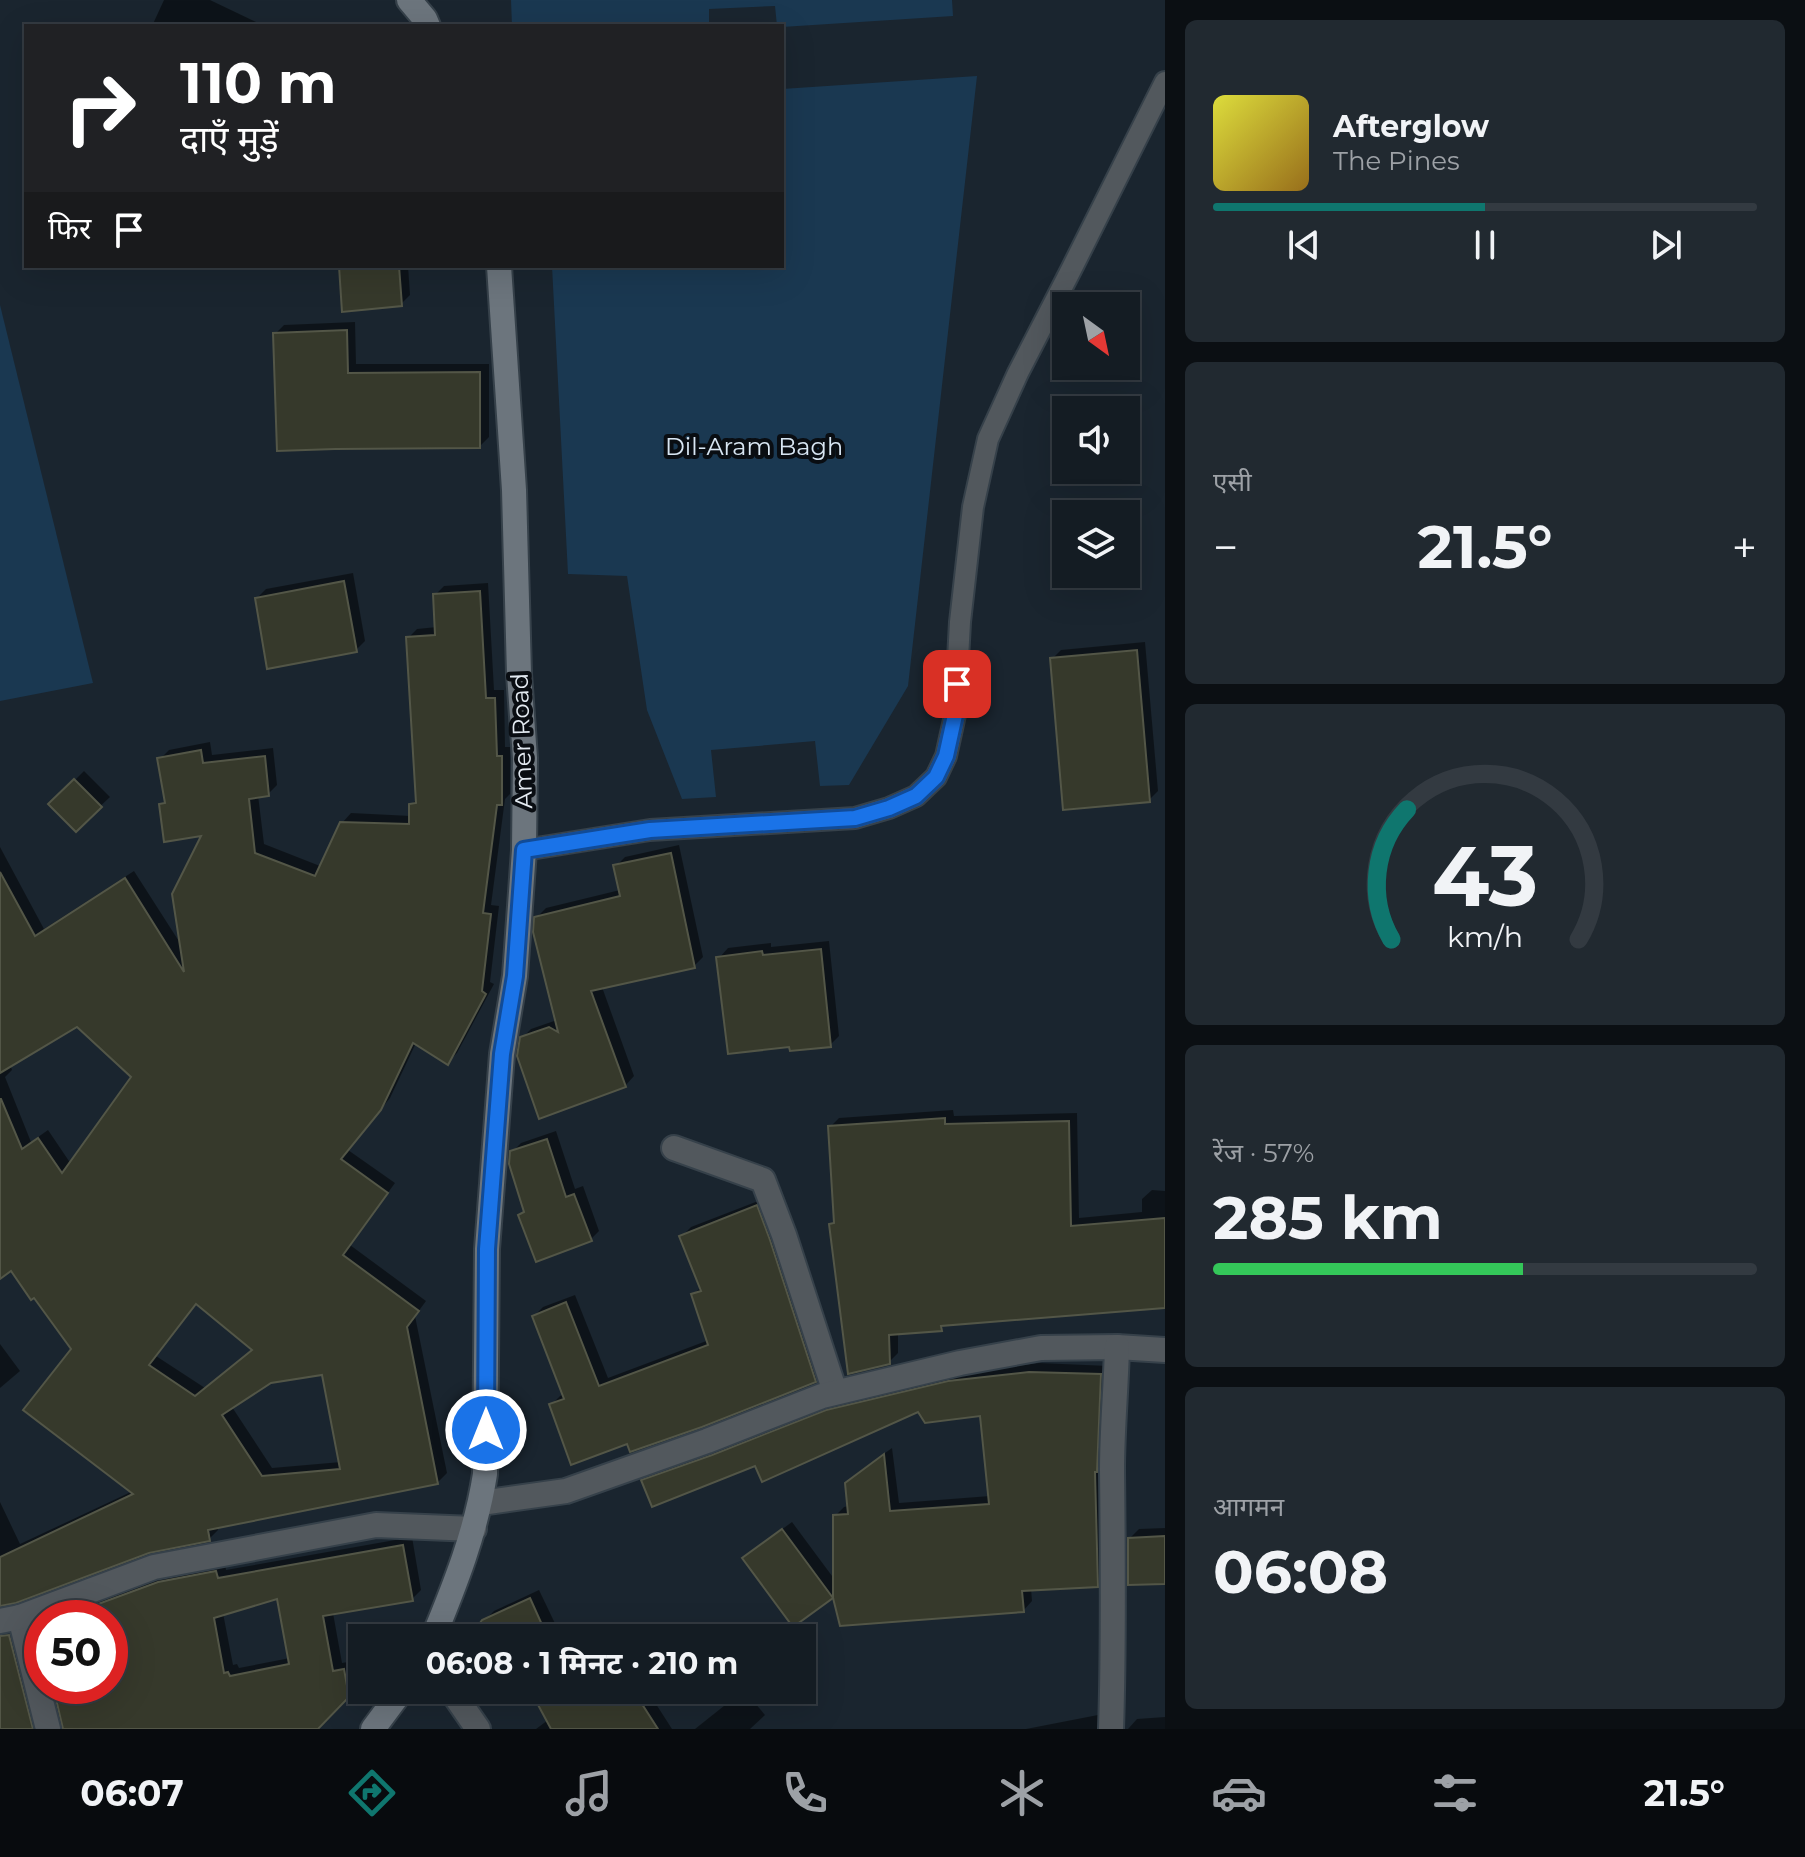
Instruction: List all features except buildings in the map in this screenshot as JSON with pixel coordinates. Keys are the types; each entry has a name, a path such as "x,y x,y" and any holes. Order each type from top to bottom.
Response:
{"main road":[{"path":"409,0 427,24"},
{"name":"Amer Road","path":"439,1624 474,1529 485,1474 487,1249 502,1054 515,976 524,850 525,758 519,674 514,490 499,268"},
{"path":"373,1729 392,1704"}],"street":[{"path":"674,1148 763,1180 835,1392"},
{"path":"1111,1729 1114,1625 1112,1467 1117,1347"},
{"path":"481,1503 566,1491 835,1392 960,1363 1041,1348 1165,1350"},
{"path":"48,1729 10,1619 154,1567 376,1525 474,1529"},
{"path":"461,1704 478,1729"}],"lane":[{"path":"524,850 650,830 855,818 916,796 936,777 946,756 955,715 960,622 973,507 988,439 1018,373 1165,82"}],"green space":[{"path":"511,0 952,0 953,16 784,27 784,24 777,24 775,6 709,9 709,24 512,24"},
{"name":"Dil-Aram Bagh","path":"977,76 908,686 849,785 820,786 815,741 711,750 716,797 682,799 647,710 627,576 568,574 552,268 784,268 784,89"},
{"path":"0,305 93,683 0,701"}],"route":[{"path":"486,1430 487,1249 502,1054 515,976 524,850 650,830 855,818 889,808 916,796 936,777 946,756 955,715 957,684"}]}
